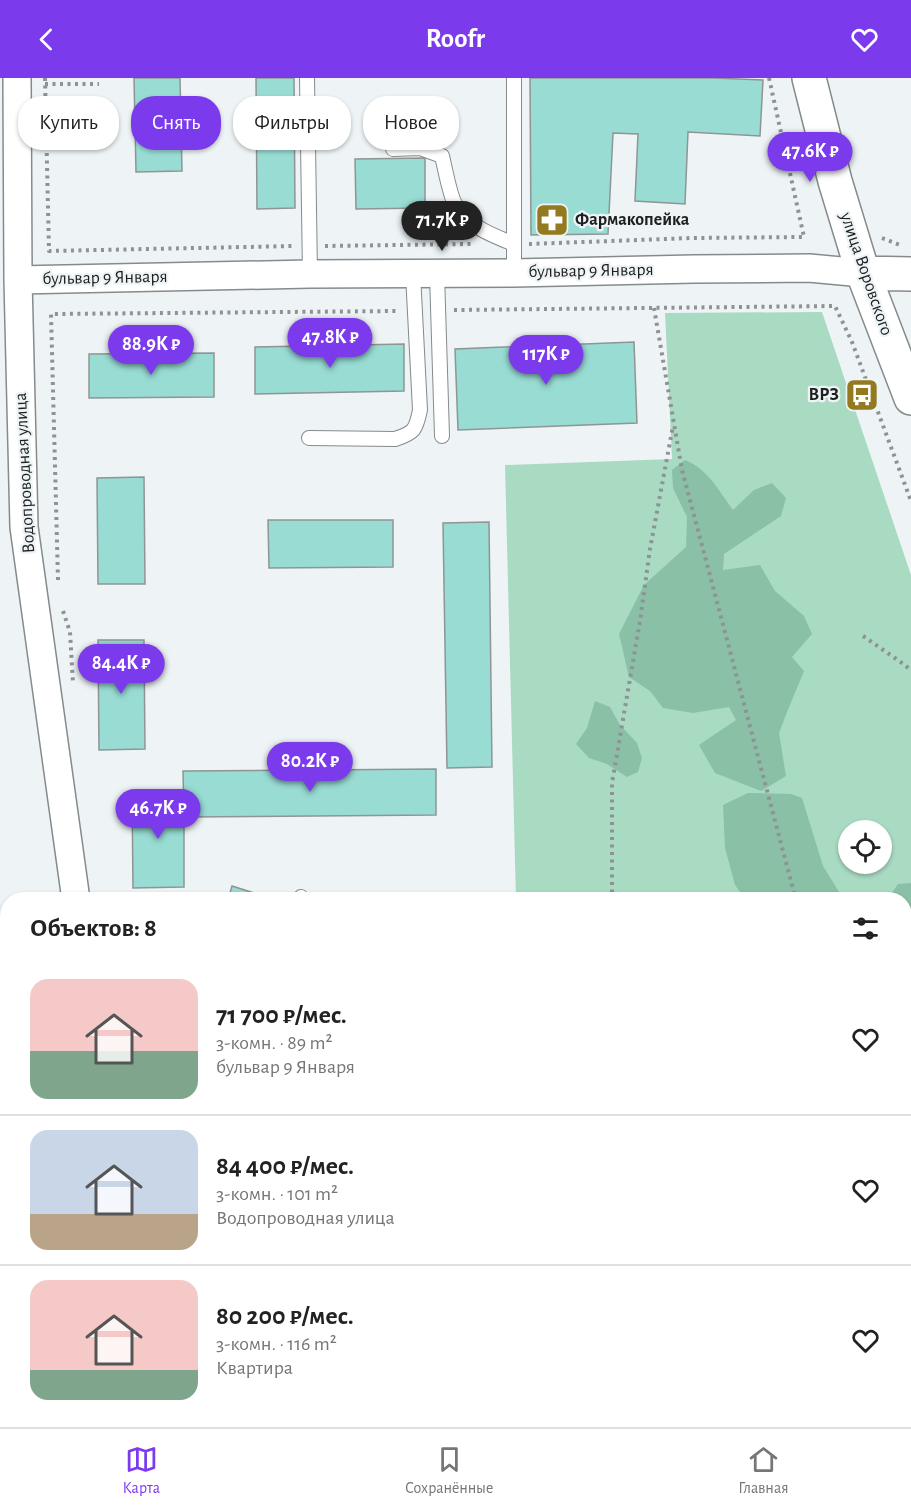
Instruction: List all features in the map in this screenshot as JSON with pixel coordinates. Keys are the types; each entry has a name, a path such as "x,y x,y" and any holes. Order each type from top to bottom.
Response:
{"main road":[{"name":"улица Воровского","path":"809,78 835,181 863,273 911,398"},
{"name":"бульвар 9 Января","path":"863,273 909,260"}],"street":[{"name":"Водопроводная улица","path":"17,78 9,276 24,527 75,892"},
{"name":"бульвар 9 Января","path":"9,276 425,274 774,268 809,268 863,273"}],"lane":[{"path":"307,78 310,274"},
{"path":"514,78 514,273"},
{"path":"426,150 442,156 454,202 468,221 491,235 514,244"},
{"path":"425,274 442,436"},
{"path":"309,438 395,440 408,435 417,425 420,410 425,274"}],"path":[{"path":"45,78 49,251 804,237 769,78"},
{"path":"45,84 99,84"},
{"path":"880,238 909,260"},
{"path":"815,306 836,306 852,342 911,501"},
{"path":"654,308 682,470 794,892"},
{"path":"51,314 59,587"},
{"path":"612,892 612,783 650,549 674,422"},
{"path":"63,610 70,632 73,688"},
{"path":"863,636 911,671"}],"green space":[{"path":"822,312 911,575 911,892 516,892 505,465 672,459 665,313"},
{"path":"685,460 707,475 733,510 754,490 772,483 786,498 781,516 724,554 723,570 760,565 775,591 804,616 812,634 792,657 804,671 779,733 786,776 761,791 715,773 699,745 736,720 729,707 693,713 663,708 650,691 629,677 619,634 644,585 686,547 687,517 673,488 672,470"},
{"path":"595,701 610,707 620,725 637,743 642,758 638,772 627,777 607,764 589,758 576,744 587,728"},
{"path":"748,793 791,794 802,798 823,866 839,892 740,892 735,885 725,848 723,805"},
{"path":"911,883 911,892 892,892 898,884"}],"building":[{"path":"134,78 180,78 180,96 134,96"},
{"path":"256,78 294,78 294,96 256,96"},
{"path":"530,78 763,80 760,136 688,132 685,204 635,201 638,134 613,133 608,234 531,235"},
{"path":"136,150 182,150 182,171 136,172"},
{"path":"257,150 295,150 295,208 257,209"},
{"path":"425,158 425,208 356,209 355,159"},
{"path":"634,342 637,423 458,430 455,349"},
{"path":"404,344 404,391 255,394 255,347"},
{"path":"214,353 214,397 89,398 89,354"},
{"path":"144,477 145,584 98,584 97,478"},
{"path":"268,520 393,520 393,567 269,568"},
{"path":"489,522 492,767 447,768 443,523"},
{"path":"98,640 144,640 145,749 99,750"},
{"path":"436,769 436,815 184,817 183,771"},
{"path":"132,792 184,792 184,887 133,888"},
{"path":"232,886 251,892 230,892"}],"place":[{"name":"Фармакопейка","path":"552,220"},
{"name":"ВРЗ","path":"862,395"}]}
